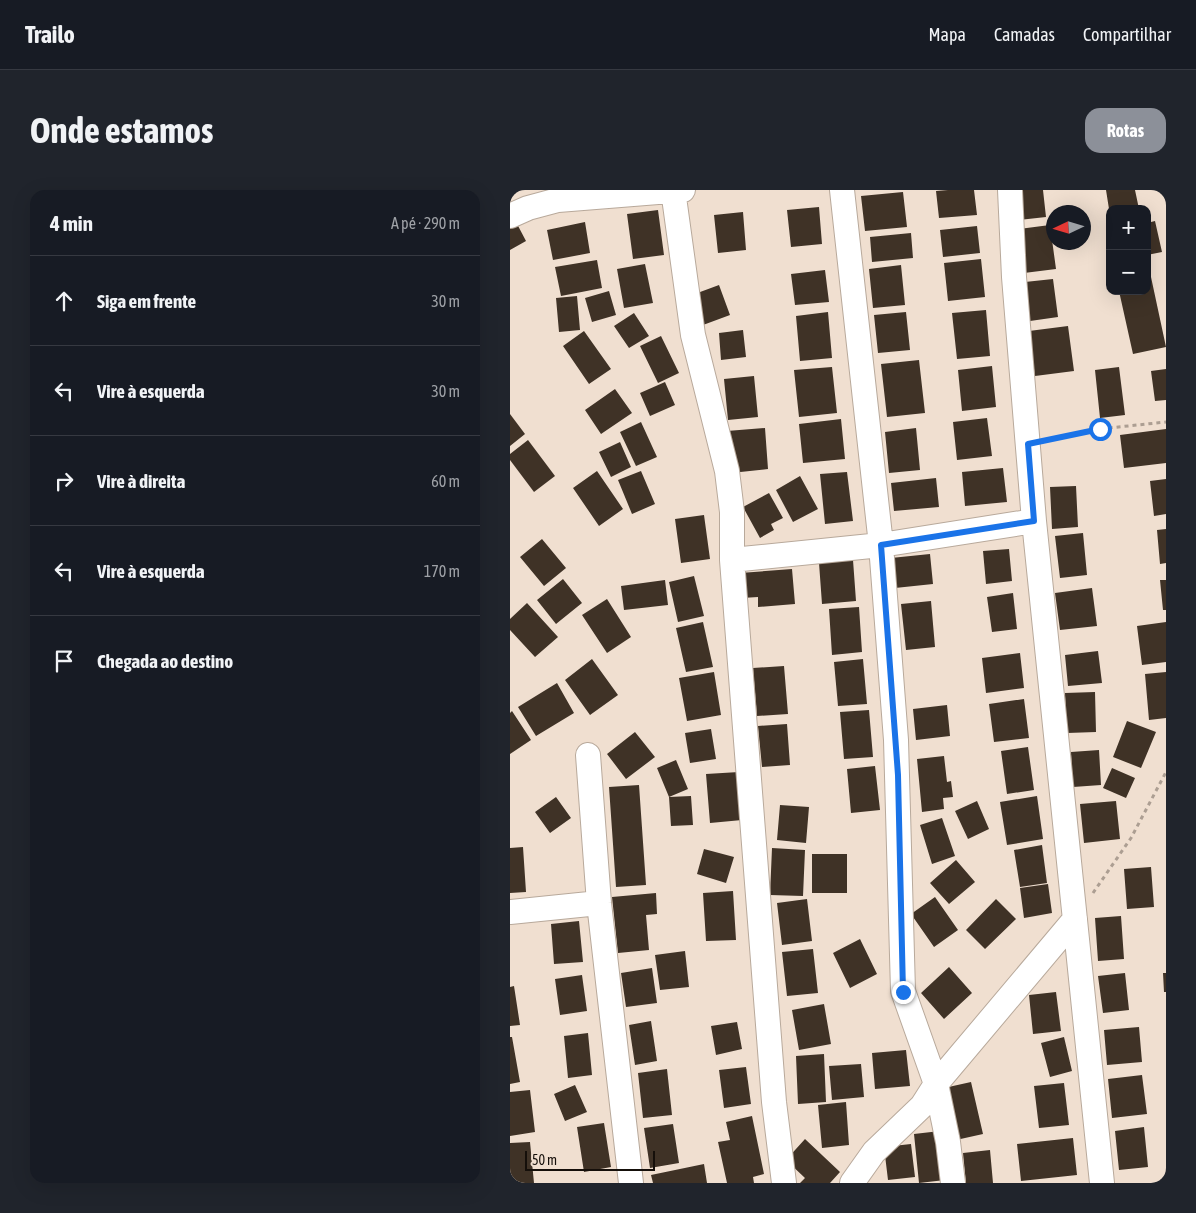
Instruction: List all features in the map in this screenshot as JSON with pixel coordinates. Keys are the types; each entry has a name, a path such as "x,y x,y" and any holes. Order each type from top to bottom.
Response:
{"street":[{"path":"673,190 693,335 727,470 732,512 732,560 774,1102 784,1183"},
{"path":"510,216 528,208 558,200 683,190"},
{"path":"842,190 881,545 898,775 903,992 936,1084 948,1142 953,1183"},
{"path":"1010,190 1014,277 1034,521 1102,1183"},
{"path":"732,560 881,545 1034,521"},
{"path":"588,754 599,903 631,1183"},
{"path":"510,912 599,903"},
{"path":"852,1183 874,1152 922,1106 936,1084 1076,919"}],"path":[{"path":"1028,444 1100,429 1166,422"},
{"path":"1076,919 1131,838 1166,772"}],"building":[{"path":"974,190 977,215 939,218 936,191"},
{"path":"1016,190 1043,190 1046,217 1019,220"},
{"path":"1106,190 1135,190 1138,205 1108,205"},
{"path":"903,192 907,227 865,231 861,196"},
{"path":"819,207 822,244 791,247 787,210"},
{"path":"658,210 664,255 633,259 627,214"},
{"path":"743,212 746,250 718,253 714,215"},
{"path":"1155,221 1162,252 1151,254 1151,250 1151,222"},
{"path":"516,222 526,241 510,250 510,226"},
{"path":"585,222 590,253 553,260 547,230"},
{"path":"977,226 980,253 943,257 940,230"},
{"path":"1046,226 1046,250 1053,250 1056,269 1024,273 1019,229"},
{"path":"911,233 913,258 872,262 870,237"},
{"path":"981,259 985,297 948,301 944,263"},
{"path":"597,260 602,288 561,296 555,267"},
{"path":"645,264 653,303 624,308 617,269"},
{"path":"901,265 905,305 873,308 869,269"},
{"path":"825,270 829,302 795,305 791,274"},
{"path":"1151,277 1166,347 1133,354 1120,295 1151,295"},
{"path":"1053,279 1058,317 1030,321 1025,282"},
{"path":"719,285 730,315 703,325 692,295"},
{"path":"609,291 616,315 592,322 585,298"},
{"path":"577,296 580,330 559,332 556,298"},
{"path":"986,310 990,356 957,359 952,313"},
{"path":"828,312 832,358 800,361 796,316"},
{"path":"906,312 910,350 878,353 874,315"},
{"path":"634,313 649,336 629,348 614,326"},
{"path":"1068,326 1074,371 1035,376 1029,331"},
{"path":"743,330 746,357 721,360 719,333"},
{"path":"584,331 611,369 589,384 563,346"},
{"path":"661,336 679,373 658,383 640,346"},
{"path":"919,360 925,413 887,417 881,364"},
{"path":"992,366 996,407 962,411 958,370"},
{"path":"832,367 837,413 799,417 794,370"},
{"path":"1119,367 1125,415 1100,418 1095,370"},
{"path":"1166,369 1166,400 1155,401 1151,371"},
{"path":"754,376 758,417 728,420 724,379"},
{"path":"665,382 675,405 650,416 640,393"},
{"path":"615,389 632,413 601,434 585,410"},
{"path":"510,414 525,434 510,446"},
{"path":"987,418 992,456 957,460 953,422"},
{"path":"841,419 845,459 803,463 799,424"},
{"path":"641,422 657,457 636,466 620,432"},
{"path":"765,428 768,469 731,473 727,431"},
{"path":"916,428 920,470 889,473 885,432"},
{"path":"1166,429 1166,463 1124,468 1120,435"},
{"path":"528,440 555,476 534,492 510,460 510,454"},
{"path":"620,442 631,467 611,477 599,452"},
{"path":"1003,468 1007,502 965,506 962,472"},
{"path":"597,471 623,509 599,526 573,488"},
{"path":"641,471 655,504 632,514 618,480"},
{"path":"847,472 853,521 825,524 820,474"},
{"path":"800,476 818,509 793,522 776,490"},
{"path":"936,478 939,507 894,511 891,483"},
{"path":"1166,479 1166,514 1154,516 1150,481"},
{"path":"1076,486 1078,527 1052,529 1050,487"},
{"path":"769,493 783,518 771,524 774,530 760,538 743,507"},
{"path":"704,515 710,559 681,563 675,519"},
{"path":"1166,529 1166,563 1160,564 1157,530"},
{"path":"1083,533 1087,575 1060,578 1055,536"},
{"path":"542,539 566,568 544,586 520,557"},
{"path":"1009,549 1012,581 986,584 983,551"},
{"path":"930,554 933,584 895,588 891,558"},
{"path":"853,560 856,601 822,604 819,563"},
{"path":"792,569 795,604 758,607 758,597 742,598 740,573"},
{"path":"694,576 704,616 678,622 669,582"},
{"path":"563,579 582,603 556,624 537,600"},
{"path":"665,580 668,605 624,610 621,586"},
{"path":"1160,580 1166,580 1166,610 1163,610"},
{"path":"1092,588 1097,626 1060,630 1055,593"},
{"path":"1013,593 1017,629 992,632 987,597"},
{"path":"607,599 631,637 607,653 582,615"},
{"path":"931,601 935,647 906,650 901,604"},
{"path":"527,603 558,637 535,657 510,630 510,619"},
{"path":"859,607 862,652 832,655 829,609"},
{"path":"703,622 713,667 686,672 676,628"},
{"path":"1166,622 1166,662 1142,665 1137,626"},
{"path":"1098,651 1102,683 1068,686 1065,655"},
{"path":"1020,653 1024,688 986,693 982,658"},
{"path":"592,659 618,695 590,715 565,680"},
{"path":"863,659 867,704 838,706 834,662"},
{"path":"784,666 788,714 757,716 753,668"},
{"path":"714,672 721,715 687,721 679,678"},
{"path":"1166,672 1166,718 1149,720 1145,674"},
{"path":"557,683 574,713 536,736 518,707"},
{"path":"1095,692 1096,732 1067,733 1065,693"},
{"path":"1024,699 1029,738 994,742 989,704"},
{"path":"947,705 950,736 916,740 913,709"},
{"path":"869,710 873,757 844,759 840,712"},
{"path":"512,711 531,740 510,754 510,713"},
{"path":"1127,721 1156,732 1141,768 1113,757"},
{"path":"787,724 790,765 762,767 758,726"},
{"path":"711,729 716,759 690,763 685,733"},
{"path":"635,732 655,757 626,779 607,754"},
{"path":"1028,747 1034,790 1007,794 1001,751"},
{"path":"1099,750 1101,785 1073,787 1071,752"},
{"path":"944,756 947,782 951,781 953,797 943,798 944,809 922,812 917,759"},
{"path":"676,760 688,789 669,797 657,768"},
{"path":"875,766 880,810 851,813 847,769"},
{"path":"1112,768 1135,778 1126,798 1103,788"},
{"path":"739,772 742,820 710,823 706,774"},
{"path":"639,785 646,885 616,887 609,787"},
{"path":"691,796 693,825 671,826 669,797"},
{"path":"1037,796 1043,839 1007,845 1000,802"},
{"path":"556,797 571,818 550,833 535,812"},
{"path":"977,801 989,829 968,839 955,811"},
{"path":"1116,801 1120,839 1084,843 1080,804"},
{"path":"780,805 809,807 806,843 777,840"},
{"path":"942,818 955,856 932,864 920,825"},
{"path":"1042,845 1047,883 1020,887 1014,850"},
{"path":"523,847 526,892 510,893 510,848"},
{"path":"772,848 805,850 803,896 770,895"},
{"path":"704,849 734,857 726,883 697,874"},
{"path":"812,854 847,854 847,893 812,893"},
{"path":"956,860 975,882 949,904 930,883"},
{"path":"1151,867 1154,907 1127,909 1124,869"},
{"path":"1048,884 1052,913 1024,918 1020,888"},
{"path":"733,891 736,940 706,941 703,893"},
{"path":"656,893 657,914 646,915 649,950 618,953 612,897"},
{"path":"935,897 958,930 934,947 911,914"},
{"path":"807,899 812,941 782,945 777,903"},
{"path":"996,899 1016,919 985,949 966,930"},
{"path":"1121,916 1124,959 1098,961 1095,918"},
{"path":"579,921 583,962 554,964 551,924"},
{"path":"860,939 877,974 850,988 833,953"},
{"path":"813,949 818,993 787,996 782,952"},
{"path":"685,951 689,987 660,990 655,955"},
{"path":"949,967 972,993 944,1019 921,993"},
{"path":"652,968 657,1003 626,1007 621,973"},
{"path":"1125,973 1129,1010 1103,1013 1098,976"},
{"path":"1163,973 1166,973 1166,992 1164,992"},
{"path":"582,975 587,1011 560,1015 555,979"},
{"path":"514,986 520,1025 510,1026 510,987"},
{"path":"1056,992 1061,1031 1033,1034 1029,995"},
{"path":"824,1004 831,1044 799,1050 792,1010"},
{"path":"651,1021 657,1061 635,1065 629,1025"},
{"path":"737,1022 742,1049 716,1055 711,1026"},
{"path":"1139,1027 1142,1062 1107,1065 1104,1030"},
{"path":"588,1033 592,1075 568,1078 564,1036"},
{"path":"510,1037 512,1037 520,1082 510,1084"},
{"path":"1064,1037 1072,1071 1050,1077 1041,1043"},
{"path":"906,1050 910,1086 875,1089 872,1053"},
{"path":"824,1054 826,1102 798,1104 796,1056"},
{"path":"861,1064 864,1097 832,1100 829,1066"},
{"path":"746,1067 751,1104 724,1108 719,1070"},
{"path":"667,1069 672,1115 643,1118 638,1073"},
{"path":"1142,1075 1147,1114 1112,1118 1108,1079"},
{"path":"971,1082 983,1134 956,1140 944,1088"},
{"path":"1064,1083 1069,1125 1039,1128 1034,1086"},
{"path":"575,1085 587,1112 565,1121 554,1094"},
{"path":"530,1090 535,1132 510,1136 510,1092"},
{"path":"846,1102 849,1145 822,1148 818,1105"},
{"path":"752,1116 764,1174 753,1177 754,1183 727,1183 718,1142 730,1140 726,1122"},
{"path":"604,1123 611,1167 584,1172 577,1127"},
{"path":"673,1124 679,1163 650,1168 644,1128"},
{"path":"1144,1127 1148,1167 1119,1170 1115,1131"},
{"path":"940,1131 945,1180 919,1183 914,1134"},
{"path":"1073,1138 1077,1175 1021,1181 1017,1144"},
{"path":"805,1139 840,1172 830,1183 800,1183 805,1178 786,1160"},
{"path":"530,1142 534,1183 510,1183 510,1143"},
{"path":"911,1144 915,1177 888,1180 884,1147"},
{"path":"990,1150 993,1183 966,1183 963,1153"},
{"path":"704,1164 707,1183 653,1183 651,1175"}],"route":[{"path":"903,992 898,775 881,545 1034,521 1028,444 1100,429"}]}
